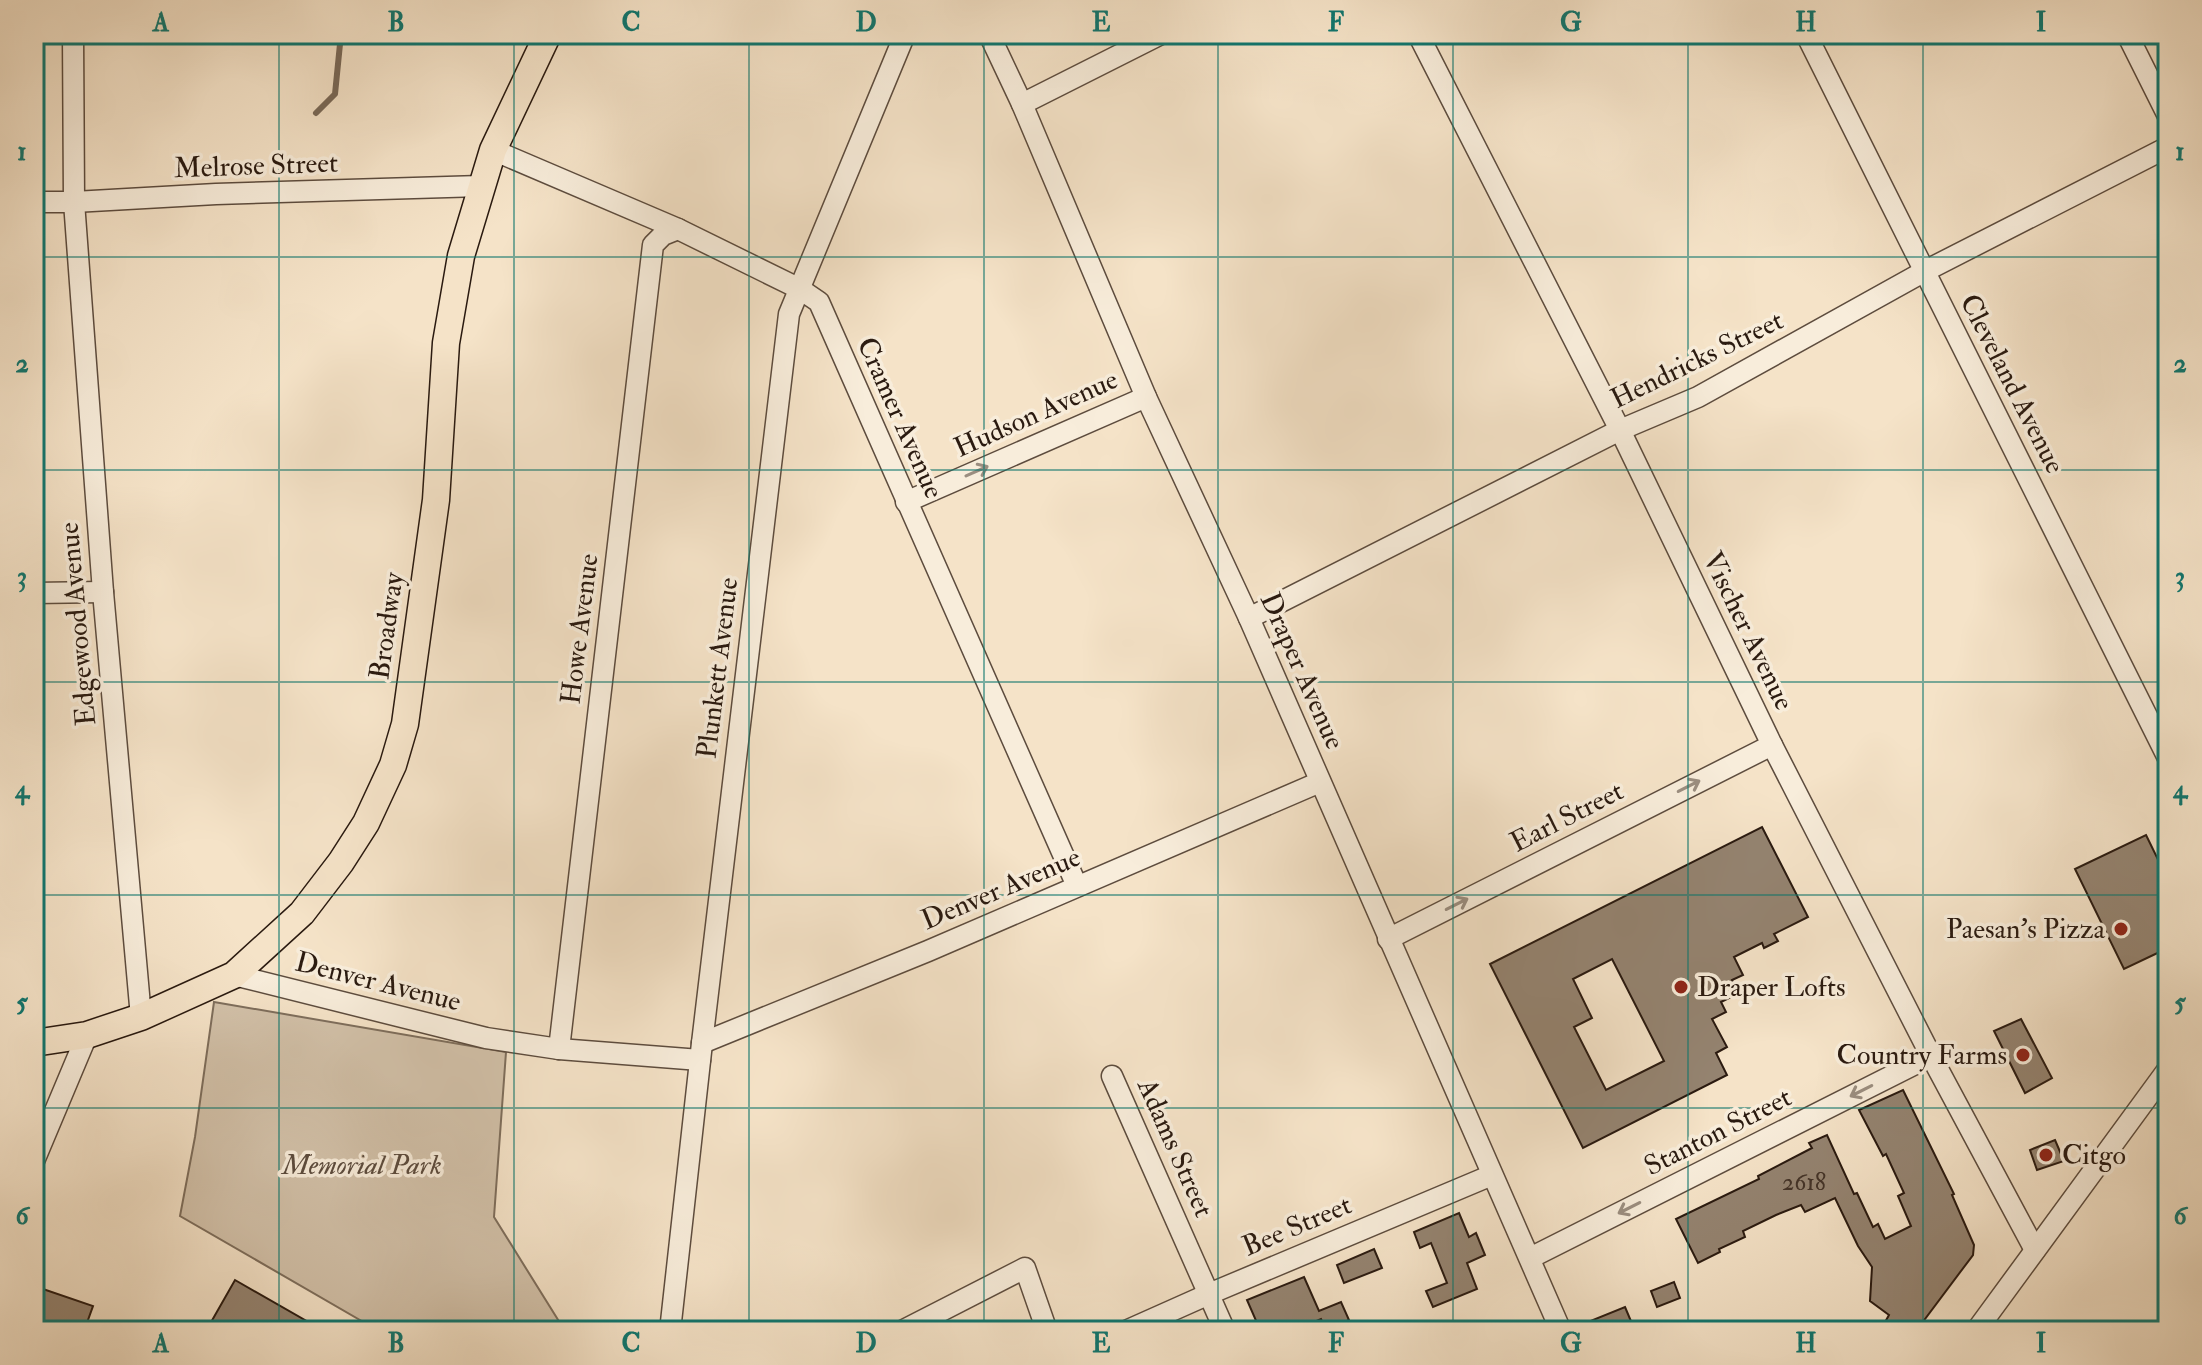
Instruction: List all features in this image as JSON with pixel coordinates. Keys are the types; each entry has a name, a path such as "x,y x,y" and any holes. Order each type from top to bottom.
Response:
{"main road":[{"name":"Broadway","path":"34,1043 87,1035 141,1017 234,975 302,913 366,823 393,765 405,724 436,500 446,343 461,256 493,150 548,34"}],"street":[{"name":"Edgewood Avenue","path":"73,34 74,202 103,592 141,1017"},
{"name":"Plunkett Avenue","path":"670,1331 789,314 905,34"},
{"name":"Draper Avenue","path":"989,34 1022,104 1146,397 1249,618 1561,1331"},
{"path":"1022,104 1161,34"},
{"name":"Vischer Avenue","path":"1418,34 1620,430 1772,745 1931,1056 2035,1250"},
{"name":"Cleveland Avenue","path":"1806,34 2168,758"},
{"path":"2127,34 2168,116"},
{"name":"Hendricks Street","path":"1249,618 1620,430 1707,393 1925,271 2168,147"},
{"name":"Cramer Avenue","path":"493,150 678,229 800,289 819,302 1077,886"},
{"name":"Melrose Street","path":"34,202 481,186"},
{"name":"Howe Avenue","path":"559,1049 653,245 663,235 678,229"},
{"name":"Hudson Avenue","path":"906,502 1146,397"},
{"path":"34,593 103,592"},
{"name":"Earl Street","path":"1388,939 1772,745"},
{"name":"Denver Avenue","path":"234,975 486,1038 559,1049 701,1052 1320,782"},
{"path":"34,1161 87,1035"},
{"name":"Stanton Street","path":"1530,1258 1931,1056"},
{"path":"1976,1331 2168,1069"},
{"name":"Adams Street","path":"1112,1076 1225,1331"},
{"name":"Bee Street","path":"1126,1331 1492,1175"},
{"path":"902,1331 1025,1268 1047,1331"}],"green space":[{"name":"Memorial Park","path":"214,1002 506,1052 494,1217 565,1331 379,1331 180,1216 195,1137"}],"building":[{"name":"Draper Lofts","path":"1762,827 1808,917 1774,934 1778,941 1764,948 1762,943 1734,957 1743,975 1732,980 1739,993 1721,1002 1726,1012 1712,1019 1727,1047 1716,1053 1727,1075 1583,1148 1490,964","holes":["1612,959 1664,1061 1606,1090 1574,1027 1592,1018 1573,979"]},
{"path":"2146,835 2168,880 2168,948 2124,969 2075,869"},
{"name":"Country Farms","path":"2021,1019 2052,1078 2025,1093 1994,1031"},
{"path":"1903,1090 1954,1194 1974,1245 1973,1255 1916,1331 1880,1331 1889,1315 1870,1301 1872,1267 1858,1246 1835,1198 1805,1212 1801,1205 1776,1215 1743,1231 1745,1237 1698,1263 1676,1219 1759,1179 1758,1176 1812,1148 1809,1143 1827,1135 1873,1227 1878,1224 1885,1239 1911,1226 1898,1196 1904,1193 1886,1154 1883,1156 1859,1110"},
{"name":"Citgo","path":"2055,1140 2064,1161 2037,1170 2030,1150"},
{"path":"1459,1213 1469,1237 1476,1233 1485,1255 1467,1263 1477,1289 1433,1307 1426,1291 1447,1283 1431,1243 1420,1248 1414,1232"},
{"path":"1374,1249 1382,1268 1344,1283 1337,1265"},
{"path":"1304,1277 1319,1311 1341,1302 1349,1320 1326,1330 1321,1319 1292,1331 1263,1331 1247,1300"},
{"path":"235,1280 324,1331 206,1331"},
{"path":"1674,1282 1680,1298 1657,1307 1651,1291"},
{"path":"40,1288 93,1306 84,1331 34,1331 34,1305"},
{"path":"1625,1307 1633,1326 1620,1331 1574,1331 1573,1328"}],"waterway":[{"path":"316,113 335,94 341,34"}],"place":[{"name":"Paesan's Pizza","path":"2121,929"},
{"name":"Draper Lofts","path":"1681,987"},
{"name":"Country Farms","path":"2023,1055"},
{"name":"Citgo","path":"2046,1155"}]}
